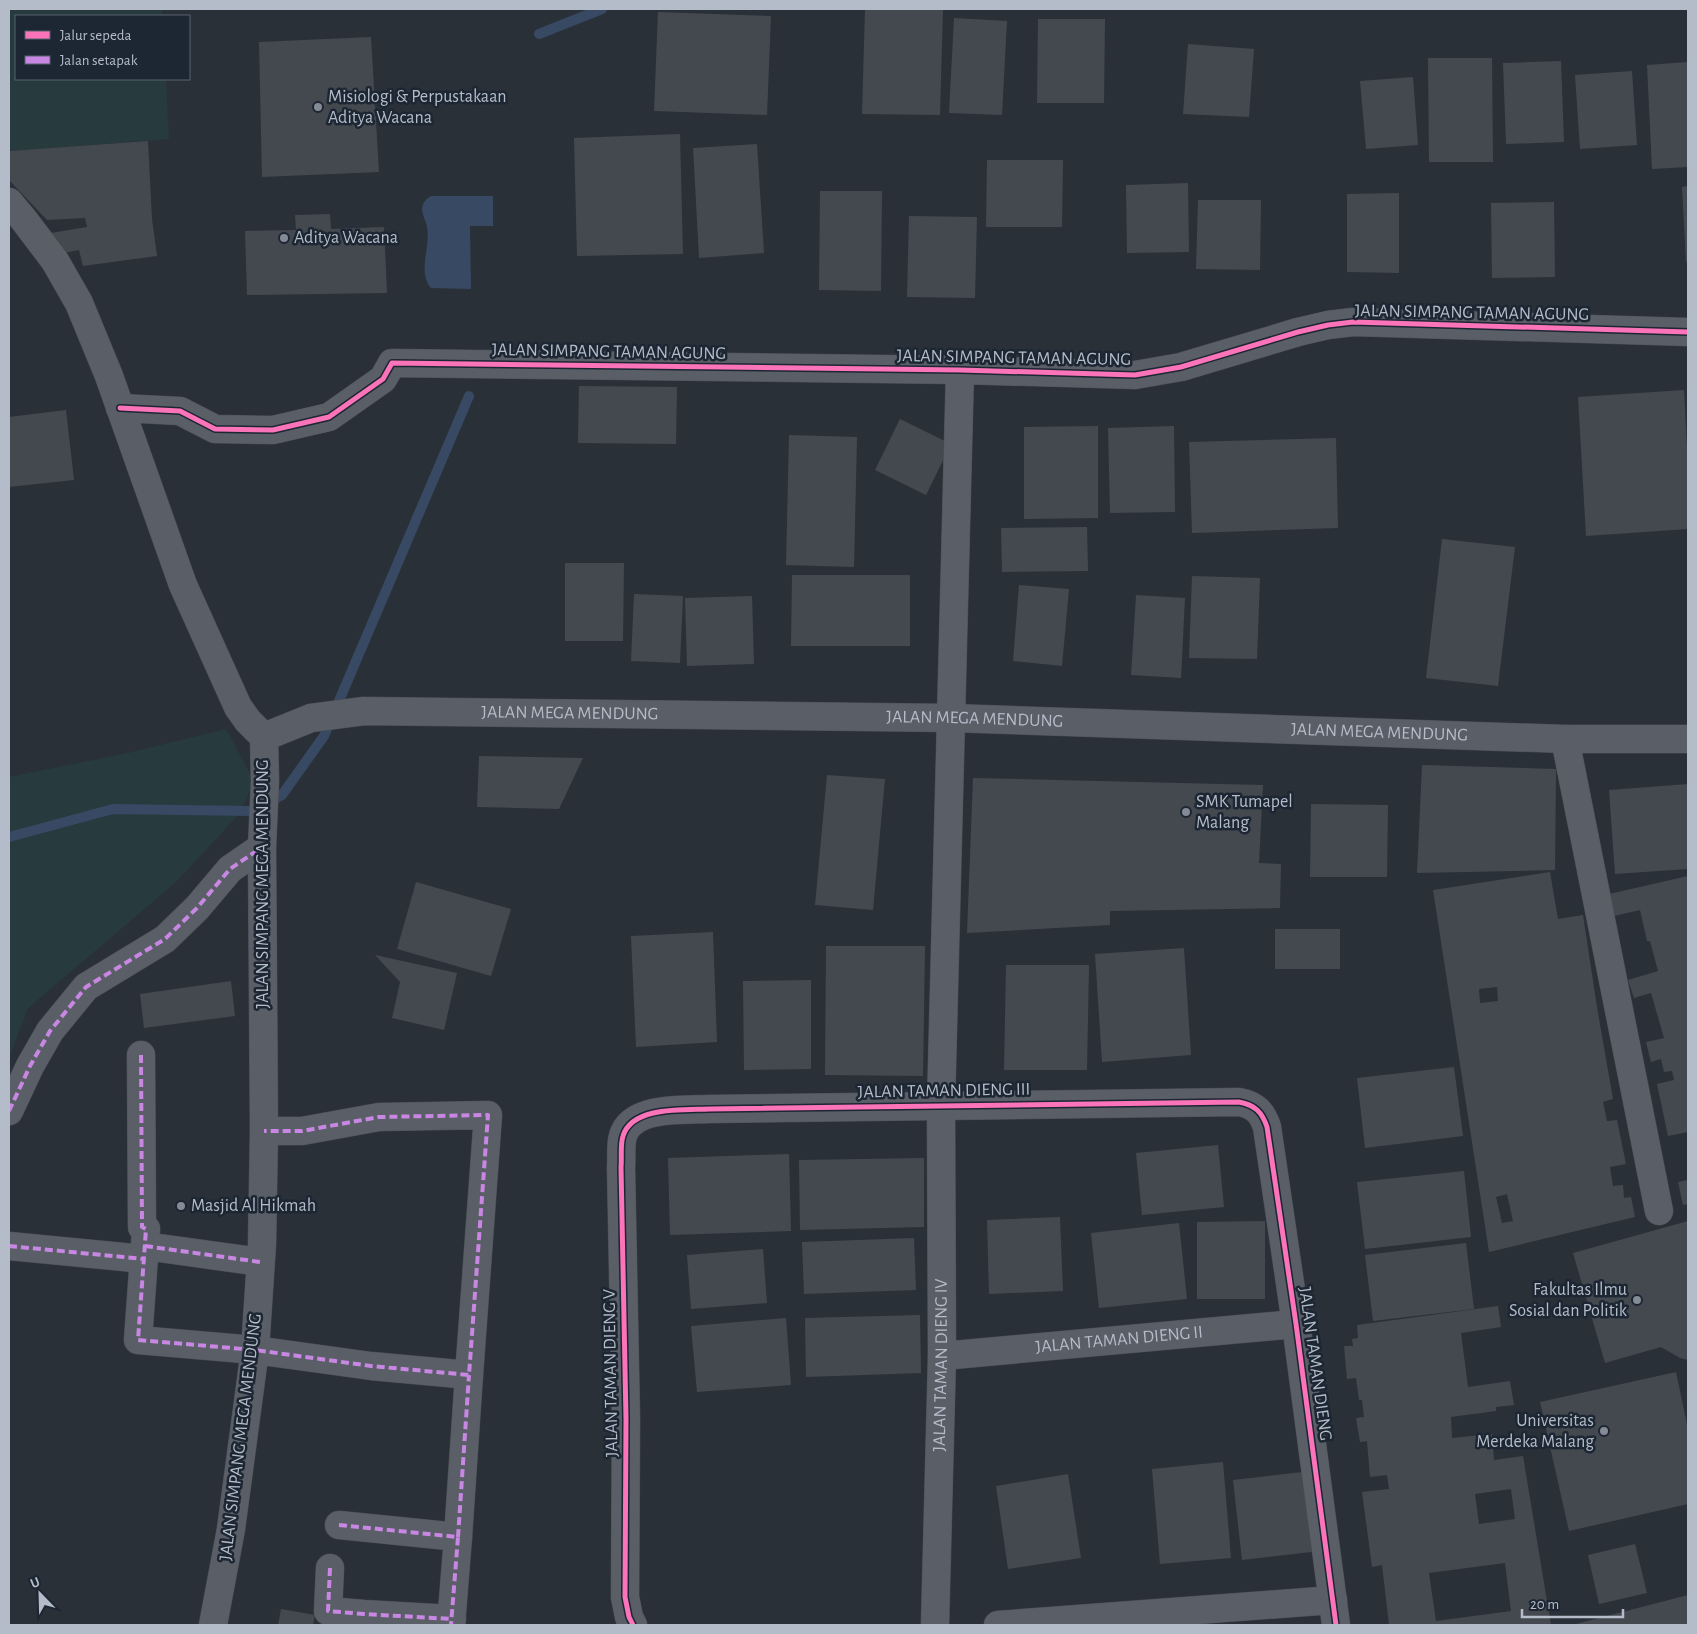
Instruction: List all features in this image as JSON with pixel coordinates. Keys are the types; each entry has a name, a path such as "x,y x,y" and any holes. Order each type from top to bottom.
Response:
{"street":[{"name":"JALAN SIMPANG MEGA MENDUNG","path":"9,202 67,279 79,303 109,376 183,584 238,707 248,721 264,737 264,1131 256,1350 231,1529 214,1625"},
{"name":"JALAN SIMPANG TAMAN AGUNG","path":"120,408 180,412 215,429 273,430 329,417 383,379 392,363 960,370 1135,375 1181,368 1298,332 1328,325 1354,322 1688,332"},
{"name":"JALAN TAMAN DIENG IV","path":"935,1625 942,1356 941,1105 960,370"},
{"name":"JALAN MEGA MENDUNG","path":"264,737 294,724 321,716 364,711 951,718 1566,739 1688,738"},
{"path":"1566,739 1659,1211"},
{"path":"9,1111 30,1066 50,1032 86,987 165,939 197,908 230,869 263,835"},
{"path":"141,1055 142,1227 146,1229 138,1340 256,1350 371,1366 469,1375"},
{"name":"JALAN TAMAN DIENG III","path":"630,1122 647,1114 700,1109 1239,1102 1249,1104 1258,1110"},
{"name":"JALAN TAMAN DIENG","path":"998,1625 1334,1613 1296,1324 1267,1127 1263,1116 1258,1110"},
{"path":"264,1131 302,1131 379,1117 488,1116 452,1622 363,1620 328,1611 330,1568"},
{"name":"JALAN TAMAN DIENG V","path":"630,1122 623,1136 621,1167 626,1419 625,1597 629,1618 633,1625"},
{"path":"9,1246 144,1253 260,1262"},
{"name":"JALAN TAMAN DIENG II","path":"942,1356 1296,1324"},
{"path":"339,1525 458,1536"}],"green space":[{"path":"9,9 162,9 162,15 15,15 15,80 166,80 169,139 9,151"},
{"path":"226,729 254,781 240,813 175,883 28,1008 9,1058 9,777 128,753"}],"water":[{"path":"431,196 493,196 493,226 470,226 471,289 431,288 427,281 425,267 428,235 422,208 425,201"}],"building":[{"path":"865,9 943,9 940,115 862,114"},
{"path":"658,12 771,16 767,115 654,111"},
{"path":"954,18 1007,21 1002,115 949,113"},
{"path":"1038,19 1105,19 1104,103 1037,103"},
{"name":"Misiologi & Perpustakaan Aditya Wacana","path":"371,37 379,172 262,177 259,42"},
{"path":"1188,44 1254,49 1249,117 1183,114"},
{"path":"1428,58 1492,58 1493,162 1429,162"},
{"path":"1561,61 1564,142 1506,144 1503,63"},
{"path":"1688,62 1688,167 1652,169 1647,65"},
{"path":"1632,71 1637,145 1580,149 1575,75"},
{"path":"1413,77 1418,145 1366,149 1360,81"},
{"path":"680,134 683,254 577,256 574,138"},
{"path":"148,141 152,219 157,256 83,266 79,250 63,253 51,233 87,227 85,218 47,220 9,180 9,151"},
{"path":"757,144 764,253 699,258 693,148"},
{"path":"987,160 1063,160 1062,227 986,227"},
{"path":"1188,183 1189,252 1127,253 1126,185"},
{"path":"1688,186 1688,262 1686,262 1682,187"},
{"path":"820,191 882,191 881,291 819,290"},
{"path":"1399,193 1399,273 1347,272 1347,194"},
{"path":"1198,200 1261,200 1260,270 1196,269"},
{"path":"1554,202 1555,277 1492,278 1491,203"},
{"path":"330,214 331,229 384,227 387,293 247,295 245,231 296,230 295,215"},
{"path":"909,216 977,217 975,298 907,297"},
{"path":"579,386 677,387 676,444 578,443"},
{"path":"1684,390 1688,466 1688,529 1586,536 1578,397"},
{"path":"66,410 74,480 9,487 9,417"},
{"path":"900,419 951,444 926,495 875,470"},
{"path":"1098,426 1098,518 1024,519 1024,427"},
{"path":"1174,426 1175,512 1110,513 1108,428"},
{"path":"789,435 857,437 854,567 786,565"},
{"path":"1336,438 1338,528 1192,533 1189,442"},
{"path":"1087,527 1088,571 1002,572 1001,528"},
{"path":"1442,539 1515,547 1498,686 1426,678"},
{"path":"565,563 624,563 623,641 565,641"},
{"path":"792,575 910,575 910,646 791,646"},
{"path":"1192,576 1260,578 1257,659 1189,658"},
{"path":"1019,585 1069,589 1062,666 1013,661"},
{"path":"634,594 683,596 680,663 631,661"},
{"path":"1136,595 1185,598 1181,678 1131,675"},
{"path":"752,596 754,664 687,666 685,598"},
{"path":"479,756 583,758 559,809 477,807"},
{"path":"1422,765 1556,769 1555,870 1417,873"},
{"path":"827,775 885,779 873,910 815,905"},
{"path":"973,778 1263,785 1259,863 1281,864 1280,908 1110,911 1110,925 967,933"},
{"path":"1688,784 1688,869 1615,874 1609,790"},
{"path":"1311,804 1388,805 1387,877 1310,877"},
{"path":"1550,872 1558,919 1583,915 1613,1099 1603,1102 1607,1121 1617,1120 1626,1164 1610,1167 1613,1186 1623,1185 1624,1198 1631,1197 1635,1217 1489,1252 1433,890","holes":["1497,987 1498,1001 1480,1003 1479,989","1507,1194 1513,1221 1502,1223 1496,1197"]},
{"path":"1688,876 1688,1132 1668,1136 1657,1084 1674,1080 1672,1071 1664,1072 1661,1059 1651,1062 1646,1042 1664,1038 1651,993 1634,998 1628,980 1658,971 1650,941 1647,941 1640,910 1614,916 1609,894"},
{"path":"416,882 511,909 491,976 397,949"},
{"path":"1275,929 1340,929 1340,969 1275,969"},
{"path":"713,932 717,1042 636,1047 631,936"},
{"path":"826,946 925,946 923,1076 825,1075"},
{"path":"1184,948 1191,1055 1102,1062 1095,954"},
{"path":"375,955 457,973 444,1030 392,1018 400,982"},
{"path":"1006,965 1089,965 1087,1070 1004,1070"},
{"path":"811,980 811,1069 744,1070 743,981"},
{"path":"231,981 235,1016 144,1028 140,994"},
{"path":"1454,1067 1463,1136 1365,1148 1357,1078"},
{"path":"1218,1145 1224,1207 1142,1215 1136,1153"},
{"path":"789,1154 791,1231 670,1235 668,1158"},
{"path":"924,1158 924,1227 800,1230 799,1160"},
{"path":"1464,1171 1471,1237 1365,1249 1357,1182"},
{"path":"1688,1180 1688,1204 1683,1205 1678,1182"},
{"path":"1060,1217 1063,1291 989,1294 987,1220"},
{"path":"1265,1221 1265,1299 1197,1299 1197,1222"},
{"name":"Fakultas Ilmu Sosial dan Politik","path":"1688,1221 1688,1360 1680,1358 1661,1347 1605,1363 1573,1253"},
{"path":"1179,1223 1187,1299 1099,1308 1091,1233"},
{"path":"914,1238 916,1290 804,1294 802,1242"},
{"path":"1466,1243 1474,1309 1373,1321 1365,1255"},
{"path":"763,1249 767,1303 691,1309 687,1255"},
{"path":"1498,1306 1501,1327 1461,1333 1468,1387 1510,1381 1514,1405 1496,1407 1496,1411 1451,1417 1452,1438 1492,1434 1494,1460 1523,1456 1551,1625 1389,1625 1382,1565 1372,1567 1362,1492 1389,1489 1387,1475 1370,1477 1367,1441 1360,1442 1356,1418 1364,1417 1362,1400 1359,1400 1356,1378 1347,1379 1344,1346 1353,1346 1352,1339 1358,1338 1357,1325","holes":["1511,1489 1515,1519 1479,1524 1475,1494","1505,1563 1511,1611 1436,1621 1429,1573"]},
{"path":"920,1315 921,1373 806,1377 805,1318"},
{"path":"786,1318 791,1385 697,1392 691,1326"},
{"path":"1676,1372 1688,1429 1688,1504 1569,1531 1540,1402"},
{"path":"1223,1462 1231,1558 1160,1564 1152,1469"},
{"path":"1311,1471 1320,1551 1242,1560 1233,1480"},
{"path":"1068,1474 1081,1558 1008,1569 996,1486"},
{"path":"1635,1544 1647,1593 1599,1604 1588,1555"},
{"path":"1688,1595 1688,1625 1572,1625"},
{"path":"281,1609 315,1615 313,1625 278,1625"}],"waterway":[{"path":"539,34 602,9"},
{"path":"9,837 113,809 252,811 282,795 324,736 469,396"}],"marked path":[{"path":"9,1111 30,1066 50,1031 86,987 165,939 197,908 230,869 262,847"},
{"path":"141,1055 142,1227 146,1229 138,1340 255,1350 371,1366 469,1375 488,1115 379,1117 302,1131 264,1131"},
{"path":"9,1246 144,1259"},
{"path":"145,1246 260,1262"},
{"path":"458,1537 469,1375"},
{"path":"339,1525 458,1537 451,1625"},
{"path":"330,1568 328,1611 452,1619"}],"cycle path":[{"path":"120,408 180,411 215,429 273,430 329,417 383,379 392,363 960,370 1135,375 1181,367 1298,332 1328,325 1353,322 1688,332"},
{"path":"633,1625 629,1617 625,1597 626,1419 621,1147 623,1136 628,1126 637,1119 648,1115 686,1109 1239,1102 1254,1107 1263,1117 1267,1127 1296,1324 1336,1625"}],"place":[{"name":"Misiologi & Perpustakaan Aditya Wacana","path":"318,107"},
{"name":"Aditya Wacana","path":"284,238"},
{"name":"SMK Tumapel Malang","path":"1186,812"},
{"name":"Masjid Al Hikmah","path":"181,1206"},
{"name":"Fakultas Ilmu Sosial dan Politik","path":"1637,1300"},
{"name":"Universitas Merdeka Malang","path":"1604,1431"}]}
